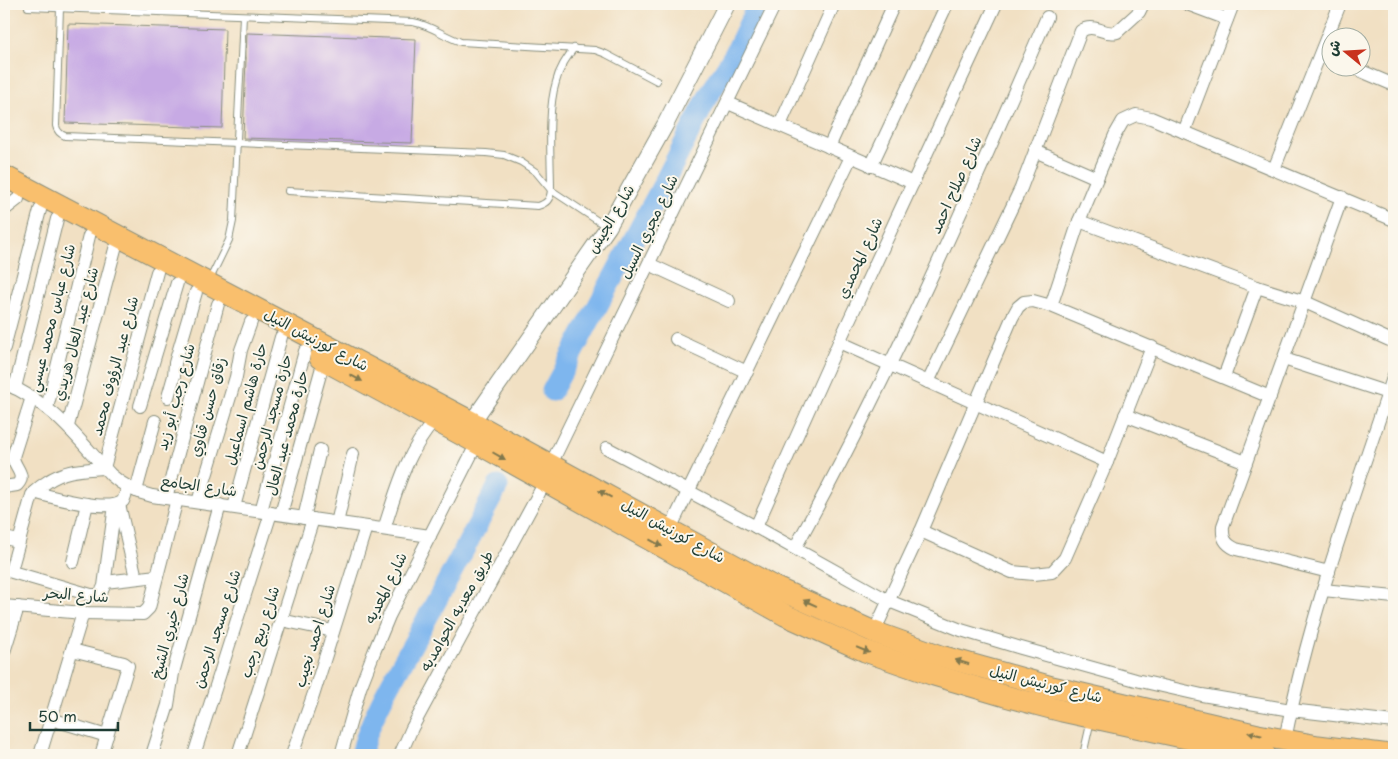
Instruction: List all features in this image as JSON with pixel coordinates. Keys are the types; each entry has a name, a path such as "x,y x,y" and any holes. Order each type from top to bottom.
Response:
{"highway":[{"name":"شارع كورنيش النيل","path":"4,176 193,286 472,422 548,473 785,615 865,651 960,683 1062,711 1094,707 1291,746 1378,755"},
{"name":"شارع كورنيش النيل","path":"9,200 48,215 157,272 193,286 218,304 477,443 670,529 774,587 874,632 1094,707 1265,755"}],"street":[{"name":"شارع الجيش","path":"472,422 608,227 665,125 727,4"},
{"name":"شارع مجري السيل","path":"548,473 775,4"},
{"path":"780,125 834,4"},
{"path":"829,147 894,4"},
{"path":"871,166 947,4"},
{"name":"شارع المحمدي","path":"756,527 839,342 996,4"},
{"path":"928,382 1021,188 1081,31 1092,27 1108,33 1117,32 1139,12 1143,4"},
{"path":"1187,4 1227,19"},
{"path":"1184,132 1233,4"},
{"path":"1333,28 1340,4"},
{"name":"شارع صلاح احمد","path":"795,548 838,470 890,366 958,221 1047,17"},
{"path":"1274,169 1320,66"},
{"path":"1370,75 1394,85"},
{"path":"728,103 913,183"},
{"path":"1051,306 1079,221 1115,135 1123,121 1136,115 1151,118 1394,220"},
{"path":"1035,151 1097,178"},
{"path":"670,529 851,157"},
{"path":"1329,572 1236,550 1227,545 1222,536 1223,526 1342,197"},
{"path":"4,348 48,215"},
{"path":"10,386 48,215"},
{"path":"1079,221 1257,287 1305,302 1394,342"},
{"name":"شارع عباس محمد عيسي","path":"47,408 89,236"},
{"name":"شارع عبد العال هريدي","path":"68,426 114,250"},
{"path":"649,264 729,301"},
{"name":"شارع عبد الرؤوف محمد","path":"104,468 157,272"},
{"path":"168,397 193,286"},
{"path":"140,406 193,286"},
{"path":"1224,377 1257,287"},
{"path":"874,632 921,531 1018,307 1024,302 1033,301 1051,306 1270,397"},
{"name":"شارع رجب أبو زيد","path":"146,612 157,576 172,498 218,304"},
{"name":"زقاق حسن قناوي","path":"198,502 236,376 241,350 251,322"},
{"name":"حارة هاشم اسماعيل","path":"234,507 281,338"},
{"path":"676,339 747,372"},
{"path":"839,342 1108,462"},
{"path":"921,531 1012,572 1034,574 1052,572 1065,558 1108,462 1152,348"},
{"name":"حارة مسجد الرحمن","path":"271,513 315,356"},
{"name":"حارة محمد عبد العال","path":"271,513 315,356"},
{"path":"1284,359 1388,393"},
{"path":"1291,746 1291,710 1323,590 1394,375"},
{"name":"شارع الجامع","path":"10,386 47,408 68,426 111,475 132,489 172,498 430,536"},
{"path":"4,487 20,483 22,476 9,460 14,453 32,398"},
{"path":"1125,415 1246,462"},
{"path":"384,529 408,458 424,432 435,420"},
{"path":"34,492 66,501 117,505 123,501 132,489 155,421"},
{"name":"شارع المعديه","path":"341,755 360,688 389,616 477,443"},
{"path":"607,448 644,466 889,601 961,630 1136,680 1202,695 1291,710 1394,722"},
{"name":"شارع ربيع رجب","path":"238,755 281,620 308,518 320,450"},
{"path":"337,523 353,454"},
{"path":"104,468 64,472 34,492 12,572 91,596 100,594 103,591 105,582 117,505"},
{"name":"طريق معديه الحوامديه","path":"400,755 416,720 548,473"},
{"path":"73,562 87,504"},
{"path":"117,505 136,578"},
{"name":"شارع خيري الشيخ","path":"152,755 168,705 173,673 220,505"},
{"name":"شارع مسجد الرحمن","path":"194,755 271,513"},
{"name":"شارع احمد نجيب","path":"292,755 313,696 366,527"},
{"path":"4,538 19,542"},
{"path":"105,582 157,576"},
{"path":"1323,590 1393,594"},
{"name":"شارع البحر","path":"4,606 139,616 146,612"},
{"path":"4,652 18,607"},
{"path":"40,755 83,612"},
{"path":"281,620 333,631"},
{"path":"72,650 124,663 128,666 101,755"},
{"path":"51,719 107,736"}],"lane":[{"path":"28,7 413,22 430,26 461,42 595,50 658,81"},
{"path":"60,8 56,126 57,130 65,136 504,155 521,162 536,172 551,190 608,227"},
{"path":"193,286 226,248 232,230 243,16"},
{"path":"288,190 538,206 545,204 550,198 551,190 552,101 555,82 563,64 574,48"},
{"path":"1083,755 1094,707"}],"building":[{"path":"68,24 225,29 222,128 65,123"},
{"path":"247,33 416,39 412,143 243,138"}],"waterway":[{"path":"552,391 709,95 735,53 758,4"},
{"path":"361,755 370,726 384,695 498,486"}]}
